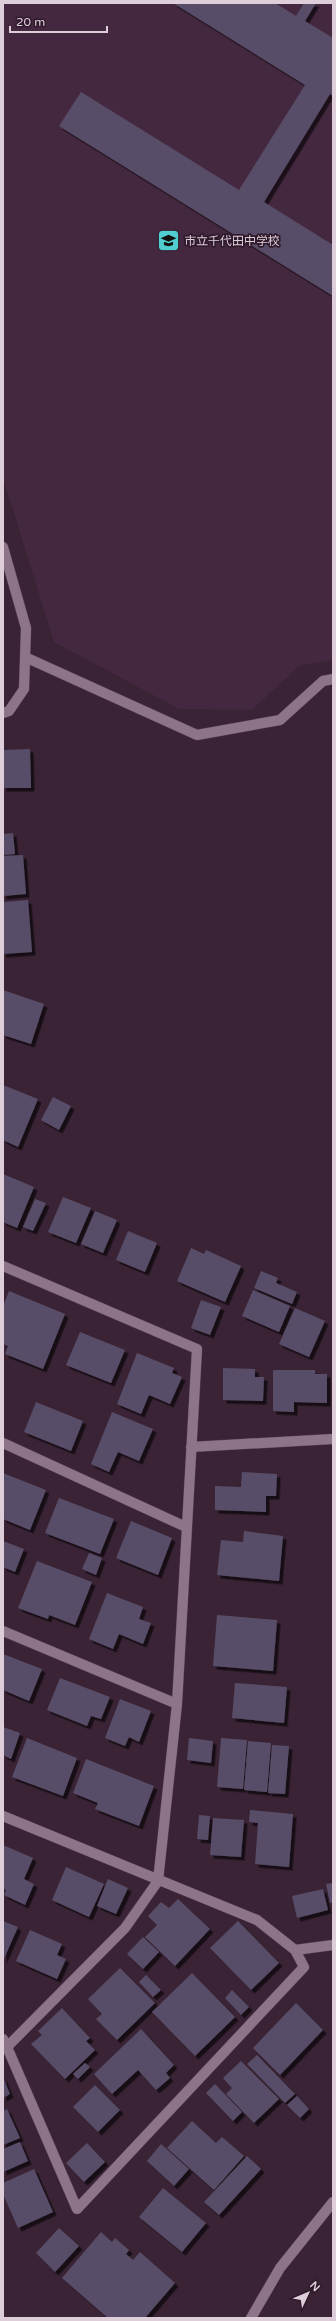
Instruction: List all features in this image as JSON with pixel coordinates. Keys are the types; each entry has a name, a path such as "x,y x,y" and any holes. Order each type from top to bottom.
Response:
{"street":[{"path":"3,546 26,628 24,689 9,711 3,713"},
{"path":"25,657 197,735 280,720 323,681 333,679"},
{"path":"3,1266 197,1349 177,1704 158,1881 124,1928 5,2043 77,2209 304,1967 295,1950 257,1920 158,1881 3,1816"},
{"path":"191,1447 333,1439"},
{"path":"3,1443 186,1527"},
{"path":"3,1631 177,1704"},
{"path":"295,1950 333,1945"},
{"path":"251,2318 280,2268 333,2202"}],"shaded area":[{"name":"市立千代田中学校","path":"3,3 333,3 333,660 299,666 252,710 179,709 54,642 3,478"}],"building":[{"name":"市立千代田中学校","path":"173,3 275,3 296,16 304,3 316,3 305,21 333,38 333,96 330,94 264,202 333,245 333,296 59,126 81,92 239,190 305,85"},
{"path":"30,749 31,788 3,788 3,750"},
{"path":"13,833 15,854 3,855 3,834"},
{"path":"23,855 26,894 3,896 3,856"},
{"path":"28,900 32,952 3,954 3,902"},
{"path":"3,990 44,1004 31,1044 3,1035"},
{"path":"3,1085 38,1099 18,1147 3,1140"},
{"path":"53,1097 71,1106 59,1130 41,1120"},
{"path":"3,1174 34,1187 17,1228 3,1222"},
{"path":"63,1197 91,1208 76,1243 48,1232"},
{"path":"35,1199 46,1203 33,1231 23,1227"},
{"path":"95,1211 117,1220 103,1253 81,1244"},
{"path":"128,1231 157,1243 145,1272 116,1260"},
{"path":"191,1248 204,1254 206,1250 241,1266 225,1302 177,1281"},
{"path":"261,1271 278,1278 276,1283 297,1292 292,1304 254,1288"},
{"path":"253,1290 290,1306 279,1332 242,1316"},
{"path":"9,1291 65,1314 43,1369 5,1354 8,1346 3,1344 3,1306"},
{"path":"201,1300 221,1307 210,1335 191,1328"},
{"path":"295,1308 325,1321 309,1357 279,1344"},
{"path":"80,1332 125,1350 111,1383 66,1365"},
{"path":"137,1353 174,1368 172,1373 182,1377 170,1404 149,1395 141,1414 117,1404"},
{"path":"223,1368 255,1369 255,1377 264,1377 263,1401 223,1400"},
{"path":"273,1370 315,1370 315,1374 327,1374 327,1403 294,1402 294,1412 273,1411"},
{"path":"36,1402 83,1421 71,1451 24,1432"},
{"path":"112,1412 153,1429 139,1461 118,1452 109,1472 91,1464"},
{"path":"242,1472 277,1474 276,1496 266,1496 266,1512 215,1510 215,1486 241,1487"},
{"path":"3,1473 46,1490 30,1530 3,1519"},
{"path":"59,1498 114,1519 100,1554 45,1533"},
{"path":"131,1521 172,1538 158,1575 116,1558"},
{"path":"244,1531 283,1536 279,1581 217,1575 221,1540 243,1542"},
{"path":"3,1541 24,1549 15,1572 3,1567"},
{"path":"89,1553 102,1558 96,1575 82,1569"},
{"path":"37,1561 92,1582 75,1625 49,1615 48,1619 18,1608"},
{"path":"107,1593 143,1607 139,1619 151,1623 143,1644 119,1634 113,1649 89,1639"},
{"path":"217,1615 277,1620 273,1671 213,1666"},
{"path":"3,1654 42,1669 29,1701 3,1690"},
{"path":"60,1678 110,1697 101,1719 91,1716 87,1726 47,1710"},
{"path":"235,1683 287,1687 284,1723 232,1718"},
{"path":"120,1699 151,1711 139,1742 129,1737 125,1746 105,1738"},
{"path":"3,1727 20,1733 11,1759 3,1755"},
{"path":"27,1738 77,1758 63,1796 12,1777"},
{"path":"189,1738 213,1741 211,1763 187,1760"},
{"path":"221,1738 247,1740 243,1789 217,1787"},
{"path":"248,1741 271,1743 267,1792 244,1790"},
{"path":"272,1745 289,1746 285,1794 268,1793"},
{"path":"86,1759 154,1786 139,1826 95,1809 98,1803 73,1793"},
{"path":"250,1810 293,1814 289,1867 255,1864 258,1823 249,1822"},
{"path":"199,1815 210,1816 208,1840 197,1839"},
{"path":"213,1818 244,1820 241,1857 210,1855"},
{"path":"3,1845 33,1858 24,1879 34,1884 25,1905 4,1895 6,1890 3,1888"},
{"path":"66,1867 104,1884 89,1917 52,1900"},
{"path":"108,1879 128,1888 116,1914 97,1906"},
{"path":"333,1883 333,1902 330,1903 326,1884"},
{"path":"323,1889 328,1910 297,1918 292,1896"},
{"path":"178,1899 210,1929 175,1966 145,1937 157,1925 148,1916 161,1902 169,1908"},
{"path":"3,1921 18,1927 3,1961"},
{"path":"238,1921 279,1963 251,1990 210,1948"},
{"path":"30,1930 62,1944 57,1955 66,1959 57,1979 16,1961"},
{"path":"143,1937 159,1952 143,1969 127,1954"},
{"path":"120,1968 155,2003 117,2040 96,2019 102,2014 88,1999"},
{"path":"192,1973 235,2017 195,2056 152,2012"},
{"path":"146,1975 161,1990 153,1997 139,1982"},
{"path":"232,1990 249,2007 241,2015 225,1998"},
{"path":"296,2003 323,2030 280,2075 253,2048"},
{"path":"62,2008 90,2038 86,2041 95,2050 65,2079 31,2044 42,2035 38,2031"},
{"path":"141,2029 174,2065 166,2073 170,2078 156,2090 138,2070 112,2094 94,2074"},
{"path":"257,2055 295,2094 285,2103 247,2064"},
{"path":"241,2061 279,2099 254,2123 226,2094 232,2088 223,2078"},
{"path":"85,2063 90,2067 78,2079 73,2074"},
{"path":"3,2077 10,2094 3,2098"},
{"path":"215,2084 242,2112 233,2121 206,2093"},
{"path":"95,2085 120,2110 98,2132 73,2107"},
{"path":"297,2096 309,2109 300,2118 287,2105"},
{"path":"7,2109 20,2138 3,2145 3,2111"},
{"path":"192,2121 216,2143 222,2137 244,2156 214,2190 167,2148"},
{"path":"20,2142 28,2161 3,2172 3,2149"},
{"path":"87,2143 105,2162 84,2182 66,2163"},
{"path":"161,2144 189,2169 174,2186 147,2161"},
{"path":"247,2156 261,2169 219,2215 204,2202"},
{"path":"34,2169 53,2212 18,2228 3,2194 3,2183"},
{"path":"163,2188 206,2223 182,2252 139,2217"},
{"path":"59,2228 79,2246 55,2272 36,2253"},
{"path":"101,2232 112,2242 115,2238 129,2250 126,2254 133,2260 140,2252 175,2283 145,2318 108,2318 62,2278"}],"place":[{"name":"市立千代田中学校","path":"168,241"}]}
